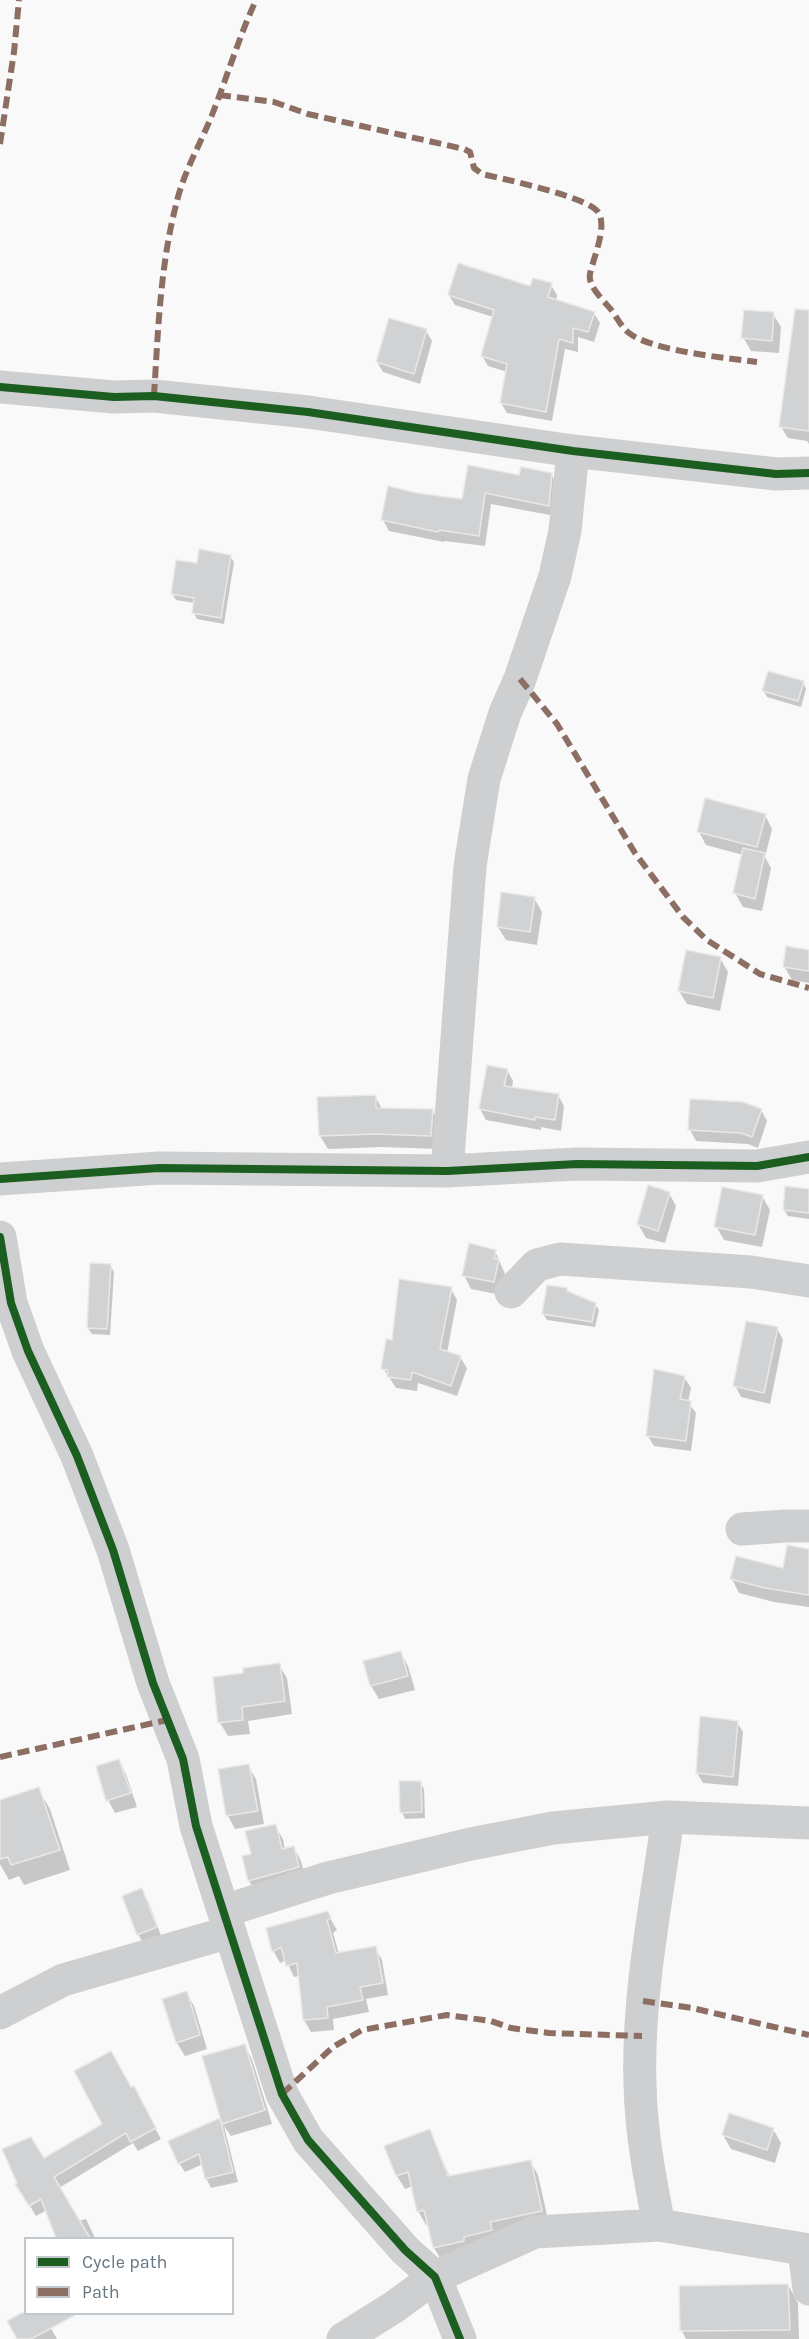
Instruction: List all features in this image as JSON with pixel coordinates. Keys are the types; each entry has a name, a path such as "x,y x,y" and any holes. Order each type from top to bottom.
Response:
{"street":[{"path":"0,387 114,397 154,396 308,412 573,451 776,474 809,473"},
{"path":"447,1171 470,866 484,779 555,576 565,531 573,451"},
{"path":"0,1179 159,1168 447,1171 577,1164 757,1166 809,1157"},
{"path":"0,1236 11,1304 28,1351 77,1456 113,1551 153,1683 183,1760 196,1826 282,2094 308,2140 405,2250 435,2277 460,2339"},
{"path":"511,1292 537,1265 560,1259 751,1272 809,1281"},
{"path":"742,1529 809,1526"},
{"path":"659,2225 644,2145 639,2084 643,2001 668,1817"},
{"path":"0,2013 63,1980 227,1922 328,1878 471,1844 553,1828 668,1817 809,1823"},
{"path":"343,2339 394,2307 435,2277 535,2232 659,2225 806,2250 809,2289"}],"building":[{"path":"458,263 530,286 533,278 552,283 548,297 595,312 588,332 573,328 573,343 559,339 546,412 500,403 507,364 481,356 494,310 448,295"},
{"path":"795,309 809,310 809,431 779,427"},
{"path":"744,310 774,312 772,341 741,338"},
{"path":"389,318 427,329 414,374 376,362"},
{"path":"468,465 519,475 521,467 552,473 549,506 485,493 479,536 439,530 438,532 381,520 388,486 417,493 462,499"},
{"path":"199,549 231,555 221,618 192,613 194,598 171,594 176,560 197,563"},
{"path":"768,671 804,681 798,701 762,691"},
{"path":"705,798 766,814 757,847 697,832"},
{"path":"743,848 765,853 755,899 733,893"},
{"path":"501,892 535,897 530,932 497,927"},
{"path":"786,946 809,950 809,971 783,967"},
{"path":"686,950 721,957 713,998 678,991"},
{"path":"487,1065 508,1069 504,1086 559,1094 555,1120 535,1117 535,1120 479,1109"},
{"path":"376,1095 376,1108 433,1109 431,1136 374,1134 319,1136 317,1097"},
{"path":"690,1099 743,1102 762,1109 752,1137 741,1133 688,1130"},
{"path":"648,1185 670,1192 658,1231 637,1224"},
{"path":"785,1186 809,1189 809,1213 783,1210"},
{"path":"722,1187 763,1195 755,1235 714,1227"},
{"path":"469,1243 496,1250 494,1258 499,1259 494,1282 462,1276"},
{"path":"90,1263 111,1264 107,1329 87,1328"},
{"path":"399,1279 452,1287 440,1349 461,1356 451,1386 412,1372 411,1380 387,1377 388,1370 381,1369 386,1339 392,1340"},
{"path":"547,1285 567,1288 567,1291 596,1303 592,1322 542,1314"},
{"path":"746,1321 778,1327 764,1393 733,1386"},
{"path":"654,1369 685,1376 680,1399 691,1401 686,1441 646,1436"},
{"path":"787,1545 809,1549 809,1595 765,1588 730,1579 736,1556 783,1568"},
{"path":"401,1651 408,1676 370,1686 363,1661"},
{"path":"280,1663 285,1701 242,1707 243,1720 218,1723 213,1677 243,1673 243,1668"},
{"path":"700,1716 738,1721 733,1777 696,1773"},
{"path":"119,1759 131,1793 106,1801 96,1766"},
{"path":"249,1764 258,1811 226,1816 218,1769"},
{"path":"399,1781 421,1781 422,1812 400,1813"},
{"path":"39,1787 60,1850 11,1865 8,1857 0,1859 0,1800"},
{"path":"276,1824 282,1849 294,1846 299,1867 248,1881 242,1856 251,1854 245,1831"},
{"path":"142,1888 157,1927 137,1935 122,1896"},
{"path":"328,1911 331,1918 327,1920 336,1953 376,1946 383,1983 360,1987 363,2000 327,2007 328,2018 303,2020 297,1963 286,1966 281,1947 272,1952 266,1928"},
{"path":"187,1991 200,2035 176,2043 162,1999"},
{"path":"245,2044 265,2110 222,2124 202,2056"},
{"path":"111,2051 131,2087 134,2086 156,2128 130,2142 126,2133 54,2177 89,2237 56,2237 41,2199 29,2206 15,2184 17,2183 2,2149 31,2137 44,2158 102,2124 74,2071"},
{"path":"729,2113 774,2128 767,2150 722,2135"},
{"path":"220,2118 233,2172 205,2179 199,2154 178,2164 168,2141"},
{"path":"430,2129 448,2176 531,2160 542,2211 490,2222 492,2230 464,2237 464,2241 433,2248 424,2210 417,2212 408,2172 396,2176 384,2146"},
{"path":"788,2284 790,2330 680,2331 679,2286"},
{"path":"21,2313 24,2315 75,2315 31,2339 17,2339 7,2321"}],"marked path":[{"path":"0,144 14,52 19,0"},
{"path":"154,396 163,276 176,205 183,182 212,115 256,0"},
{"path":"219,95 274,102 308,114 464,149 470,152 474,168 482,174 579,200 591,206 601,218 601,234 590,274 591,282 595,291 629,333 654,345 709,356 757,362"},
{"path":"520,679 557,724 635,853 683,917 707,940 760,974 809,988"},
{"path":"0,1757 167,1720"},
{"path":"643,2001 692,2008 809,2035"},
{"path":"282,2094 333,2047 362,2030 447,2015 549,2033 642,2036"}],"cycle path":[{"path":"0,387 114,397 154,396 308,412 573,451 776,474 809,473"},
{"path":"0,1179 159,1168 447,1171 577,1164 757,1166 809,1157"},
{"path":"0,1237 11,1303 28,1351 77,1456 113,1550 153,1683 183,1759 196,1826 282,2094 308,2140 405,2250 435,2277 460,2339"}]}
